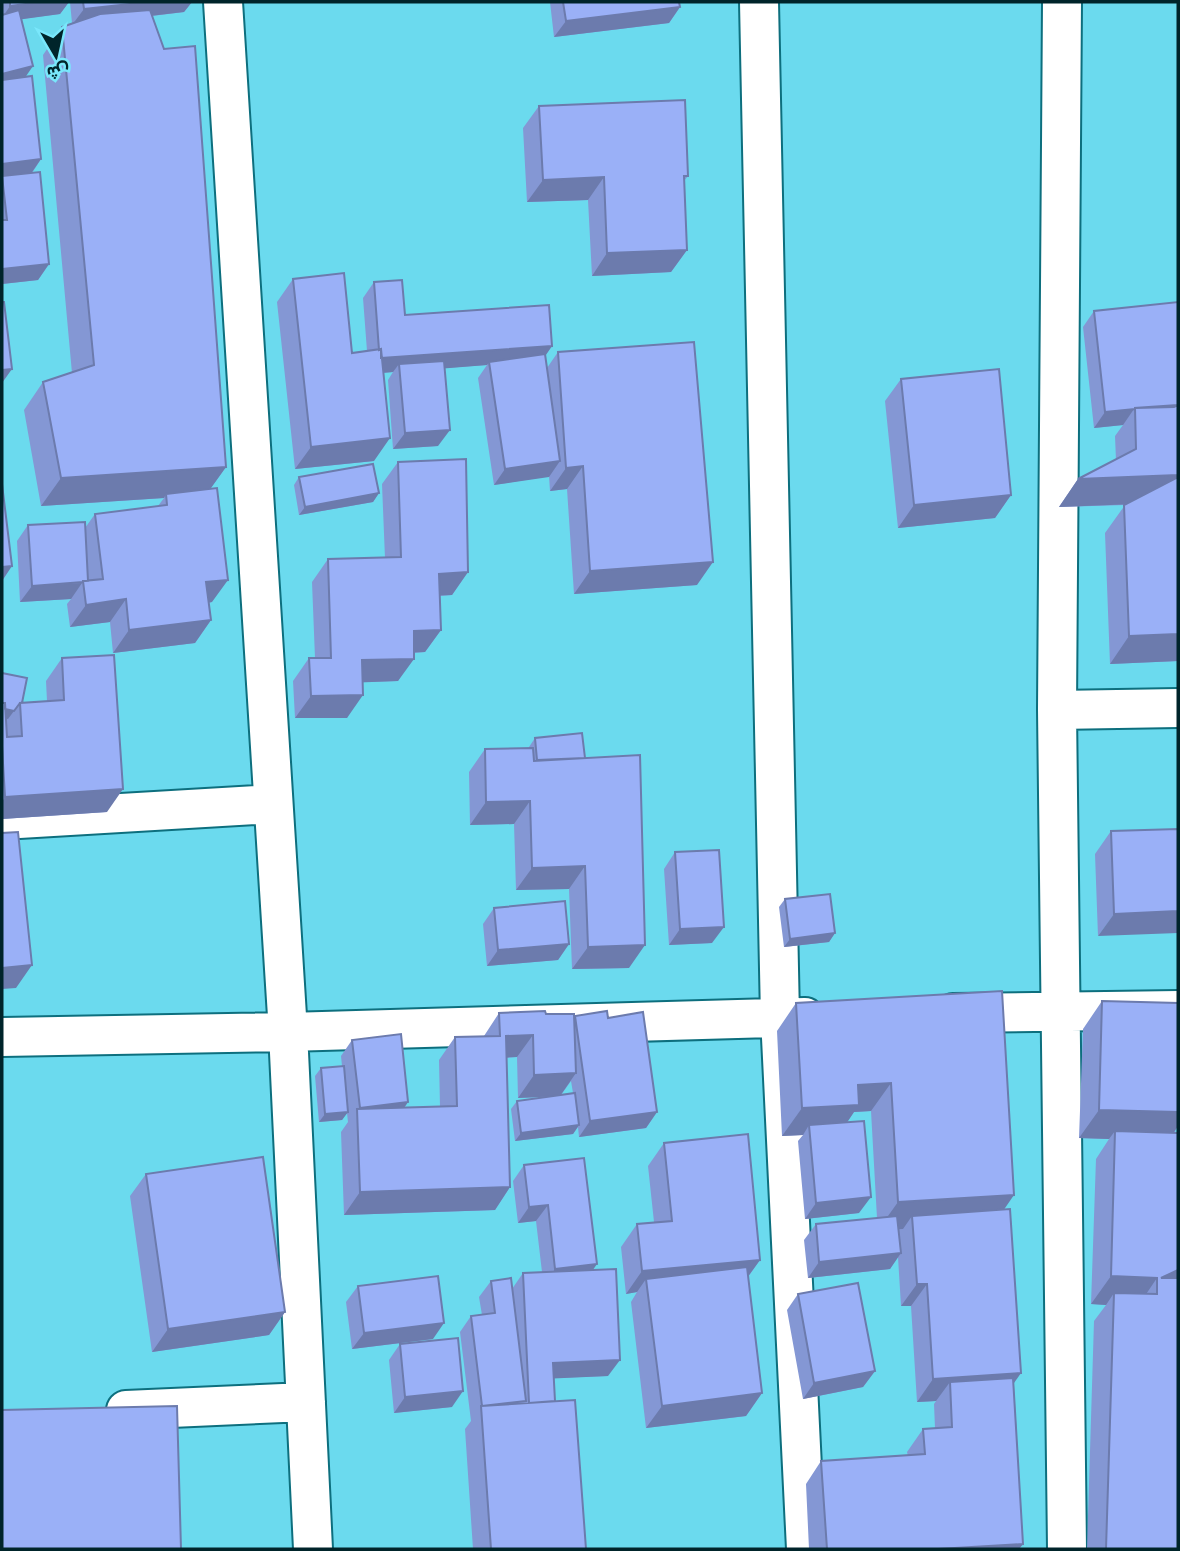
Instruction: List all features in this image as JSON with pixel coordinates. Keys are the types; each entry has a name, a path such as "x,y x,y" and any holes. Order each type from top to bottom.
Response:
{"street":[{"path":"223,2 288,1032 313,1549"},
{"path":"759,2 780,1017 806,1549"},
{"path":"1062,2 1057,710 1067,1549"},
{"path":"1057,710 1178,708"},
{"path":"2,820 273,804"},
{"path":"914,1014 1178,1010"},
{"path":"2,1037 288,1032 834,1016"},
{"path":"99,1412 306,1402"}],"building":[{"path":"10,2 41,2 10,6"},
{"path":"83,2 148,2 84,9"},
{"path":"563,2 679,2 680,7 566,21"},
{"path":"19,10 33,66 2,74 2,15"},
{"path":"150,10 164,49 195,46 226,467 61,478 43,382 94,365 62,27 100,14"},
{"path":"32,76 41,159 2,164 2,80"},
{"path":"685,100 687,250 607,253 604,177 543,180 539,106"},
{"path":"40,172 49,264 2,269 2,220 7,220 2,176"},
{"path":"344,273 352,353 381,349 390,438 311,447 293,279"},
{"path":"402,280 405,315 549,305 552,346 381,358 374,282"},
{"path":"2,302 12,369 2,370"},
{"path":"1178,302 1178,405 1105,412 1094,311"},
{"path":"694,342 713,562 590,571 583,466 566,468 558,352"},
{"path":"545,354 560,461 505,469 489,362"},
{"path":"444,361 450,430 405,433 399,364"},
{"path":"999,369 1011,495 914,505 901,379"},
{"path":"1178,405 1178,475 1078,479 1136,449 1135,408"},
{"path":"466,459 468,572 439,574 441,630 414,631 414,659 362,660 363,695 311,696 309,658 331,658 328,559 401,557 398,462"},
{"path":"373,464 379,493 305,507 299,477"},
{"path":"1178,477 1178,634 1129,636 1124,505"},
{"path":"2,484 12,566 2,567"},
{"path":"217,488 228,580 206,582 211,620 129,630 126,599 86,605 83,581 103,579 95,514 167,505 166,494"},
{"path":"85,522 88,581 32,586 28,525"},
{"path":"114,655 123,789 5,797 2,703 5,703 7,737 22,736 20,703 64,700 62,658"},
{"path":"2,673 27,678 22,703 14,711 5,709 5,703 2,703"},
{"path":"582,733 585,758 537,760 535,738"},
{"path":"533,748 534,761 640,755 645,945 588,947 585,866 532,868 530,801 486,802 485,749"},
{"path":"1178,829 1178,911 1114,914 1111,831"},
{"path":"18,832 32,965 2,968 2,833"},
{"path":"719,850 724,927 680,929 675,852"},
{"path":"830,894 835,933 790,939 785,899"},
{"path":"565,901 569,944 498,950 494,908"},
{"path":"1002,991 1014,1195 898,1202 891,1083 858,1085 859,1105 802,1108 796,1003"},
{"path":"1102,1001 1178,1003 1178,1112 1099,1110"},
{"path":"545,1011 546,1014 574,1014 576,1073 534,1075 533,1035 506,1036 510,1187 360,1192 357,1109 457,1106 455,1037 500,1036 499,1013"},
{"path":"607,1011 608,1018 643,1012 657,1112 590,1121 575,1016"},
{"path":"401,1034 408,1102 360,1108 352,1040"},
{"path":"344,1066 348,1112 325,1114 321,1068"},
{"path":"575,1093 579,1125 521,1133 517,1101"},
{"path":"864,1121 871,1197 816,1203 809,1125"},
{"path":"1115,1131 1178,1133 1178,1270 1161,1278 1178,1278 1178,1549 1106,1549 1114,1293 1157,1294 1157,1278 1111,1276"},
{"path":"748,1134 760,1260 642,1271 637,1224 672,1221 664,1143"},
{"path":"263,1157 285,1312 168,1329 146,1174"},
{"path":"584,1158 597,1264 555,1269 548,1205 529,1207 524,1165"},
{"path":"1010,1209 1021,1373 933,1379 927,1284 917,1284 912,1216"},
{"path":"897,1216 901,1253 819,1262 816,1224"},
{"path":"747,1267 762,1393 662,1406 646,1279"},
{"path":"616,1269 620,1360 553,1363 555,1401 529,1403 523,1273"},
{"path":"438,1276 444,1323 364,1333 358,1286"},
{"path":"511,1278 526,1401 482,1406 471,1316 495,1313 491,1281"},
{"path":"858,1283 875,1371 814,1383 798,1294"},
{"path":"458,1338 463,1391 405,1397 400,1344"},
{"path":"1013,1378 1023,1544 938,1549 827,1549 821,1461 925,1454 923,1429 952,1427 950,1382"},
{"path":"575,1400 586,1549 491,1549 481,1406"},
{"path":"177,1406 181,1549 2,1549 2,1410"}]}
